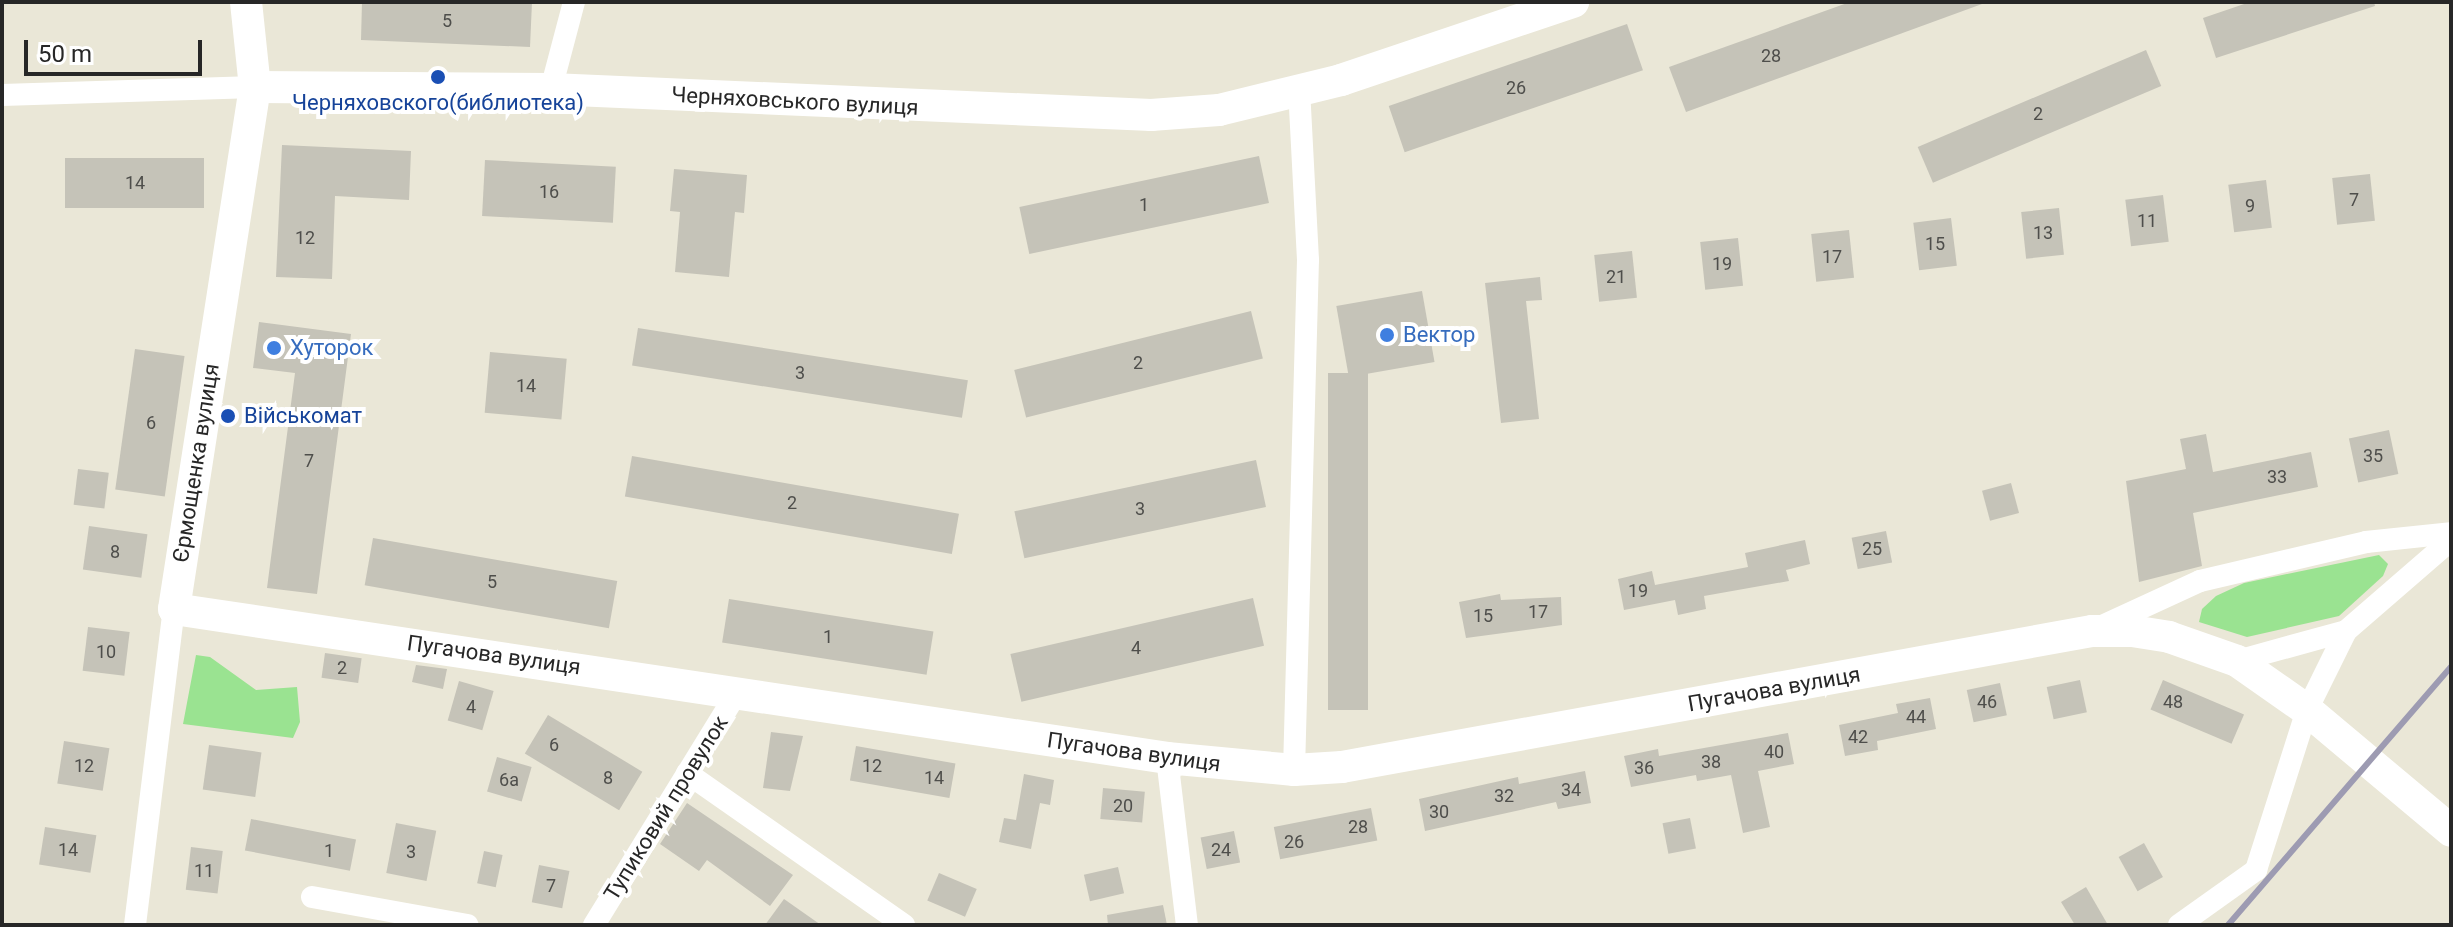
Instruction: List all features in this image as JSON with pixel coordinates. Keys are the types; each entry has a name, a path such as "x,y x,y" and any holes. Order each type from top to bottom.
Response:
{"street":[{"name":"Єрмощенка вулиця","path":"135,925 174,609 255,87 246,2"},
{"path":"551,89 574,2"},
{"name":"Черняховського вулиця","path":"2,95 255,87 551,89 1151,115 1219,110 1299,91 1573,2"},
{"path":"1294,770 1308,260 1299,91"},
{"name":"Пугачова вулиця","path":"174,609 738,691 1167,758 1294,770 1342,767 2092,631 2200,581 2366,542 2451,533"},
{"path":"2179,925 2256,870 2307,710 2346,631 2451,540"},
{"name":"Пугачова вулиця","path":"2092,631 2169,637 2237,661 2307,710 2451,831"},
{"path":"2237,661 2346,631"},
{"name":"Тупиковий провулок","path":"594,925 738,691"},
{"path":"1167,758 1187,925"},
{"path":"687,773 904,925"},
{"path":"312,897 467,925"}],"green space":[{"path":"2379,555 2388,564 2383,576 2339,616 2247,637 2199,622 2202,609 2216,596 2244,583"},
{"path":"196,655 210,657 256,690 297,687 300,722 293,738 183,724"}],"building":[{"path":"362,2 532,2 530,47 361,40"},
{"path":"1850,2 1982,4 1686,112 1669,67"},
{"path":"2250,2 2374,2 2375,6 2216,58 2203,18"},
{"path":"1627,24 1643,70 1405,152 1389,106"},
{"path":"2146,50 2161,86 1933,183 1918,147"},
{"path":"282,145 411,151 409,200 335,196 332,279 276,277"},
{"path":"1259,156 1269,203 1029,254 1019,207"},
{"path":"65,158 204,158 204,208 65,208"},
{"path":"485,160 616,167 613,223 482,216"},
{"path":"674,169 747,175 744,213 735,212 729,277 675,272 680,212 670,211"},
{"path":"2370,174 2375,221 2337,225 2332,178"},
{"path":"2266,180 2272,228 2234,232 2228,185"},
{"path":"2163,195 2169,242 2131,246 2125,200"},
{"path":"2059,208 2064,255 2026,259 2021,212"},
{"path":"1951,218 1957,266 1919,270 1913,223"},
{"path":"1849,230 1854,278 1816,282 1811,234"},
{"path":"1738,238 1743,286 1705,290 1700,242"},
{"path":"1632,251 1637,298 1599,302 1594,255"},
{"path":"1540,277 1542,300 1526,301 1539,419 1501,423 1485,283"},
{"name":"Вектор","path":"1422,291 1435,362 1349,377 1336,306"},
{"path":"1251,311 1263,359 1026,418 1014,370"},
{"path":"259,322 351,334 317,594 267,588 295,373 253,368"},
{"path":"638,328 968,380 962,418 632,366"},
{"path":"135,349 185,356 165,497 115,490"},
{"path":"490,352 567,359 561,419 485,413"},
{"path":"1328,373 1368,373 1368,710 1328,710"},
{"path":"2389,430 2398,474 2358,483 2349,439"},
{"path":"2206,434 2213,472 2311,452 2318,487 2193,513 2202,566 2139,582 2126,481 2186,469 2180,439"},
{"path":"632,456 959,514 952,554 625,496"},
{"path":"1256,460 1266,507 1024,558 1014,511"},
{"path":"78,469 109,473 104,509 74,505"},
{"path":"2011,483 2019,513 1990,521 1982,491"},
{"path":"89,526 147,534 141,578 83,570"},
{"path":"1886,531 1892,562 1858,569 1852,538"},
{"path":"373,538 617,581 609,628 365,585"},
{"path":"1805,540 1810,564 1786,570 1789,581 1704,596 1706,609 1678,615 1675,600 1624,610 1618,579 1652,571 1655,585 1748,567 1745,553"},
{"path":"1500,594 1501,600 1561,597 1562,625 1466,638 1459,602"},
{"path":"1253,598 1264,646 1021,702 1010,654"},
{"path":"729,599 933,631 927,675 722,642"},
{"path":"88,627 130,632 124,676 83,671"},
{"path":"325,653 362,658 358,683 322,678"},
{"path":"416,665 447,669 443,689 412,682"},
{"path":"2080,680 2087,712 2054,719 2047,687"},
{"path":"2163,680 2244,714 2232,744 2150,709"},
{"path":"459,681 494,691 482,730 448,720"},
{"path":"2000,683 2007,715 1974,722 1967,690"},
{"path":"1930,698 1936,729 1877,741 1878,750 1845,756 1839,725 1898,713 1896,704"},
{"path":"548,715 642,772 619,810 525,754"},
{"path":"771,732 803,736 790,791 763,788"},
{"path":"1788,733 1794,764 1758,771 1770,827 1743,833 1731,775 1697,781 1696,775 1631,787 1624,756 1658,749 1659,756"},
{"path":"64,741 109,748 103,791 57,783"},
{"path":"209,745 261,752 255,797 203,790"},
{"path":"856,746 955,764 949,798 850,780"},
{"path":"497,757 532,767 522,802 487,792"},
{"path":"1585,771 1591,803 1558,809 1556,802 1425,831 1419,799 1518,777 1519,784"},
{"path":"1024,774 1054,780 1050,805 1040,803 1031,849 999,842 1004,818 1016,820"},
{"path":"1103,788 1145,792 1142,823 1100,819"},
{"path":"687,803 793,875 770,906 707,860 699,871 660,844"},
{"path":"1371,808 1377,840 1280,859 1274,827"},
{"path":"1690,818 1696,848 1668,854 1663,823"},
{"path":"251,819 356,839 350,871 245,850"},
{"path":"396,823 436,831 427,881 386,873"},
{"path":"45,827 96,835 90,873 39,865"},
{"path":"1234,831 1240,862 1207,869 1201,837"},
{"path":"2144,843 2163,877 2138,891 2119,857"},
{"path":"191,847 223,851 218,894 186,890"},
{"path":"484,851 503,855 496,887 477,883"},
{"path":"539,865 569,871 562,908 532,902"},
{"path":"1118,867 1124,893 1090,901 1084,875"},
{"path":"939,873 977,889 965,917 927,901"},
{"path":"2086,887 2108,925 2075,925 2061,902"},
{"path":"784,899 821,925 765,925"},
{"path":"1163,905 1167,925 1108,925 1107,915"}],"railway":[{"path":"2228,925 2451,667"}],"place":[{"name":"Черняховского(библиотека)","path":"438,77"},
{"name":"Вектор","path":"1387,335"},
{"name":"Хуторок","path":"274,348"},
{"name":"Військомат","path":"228,416"}]}
